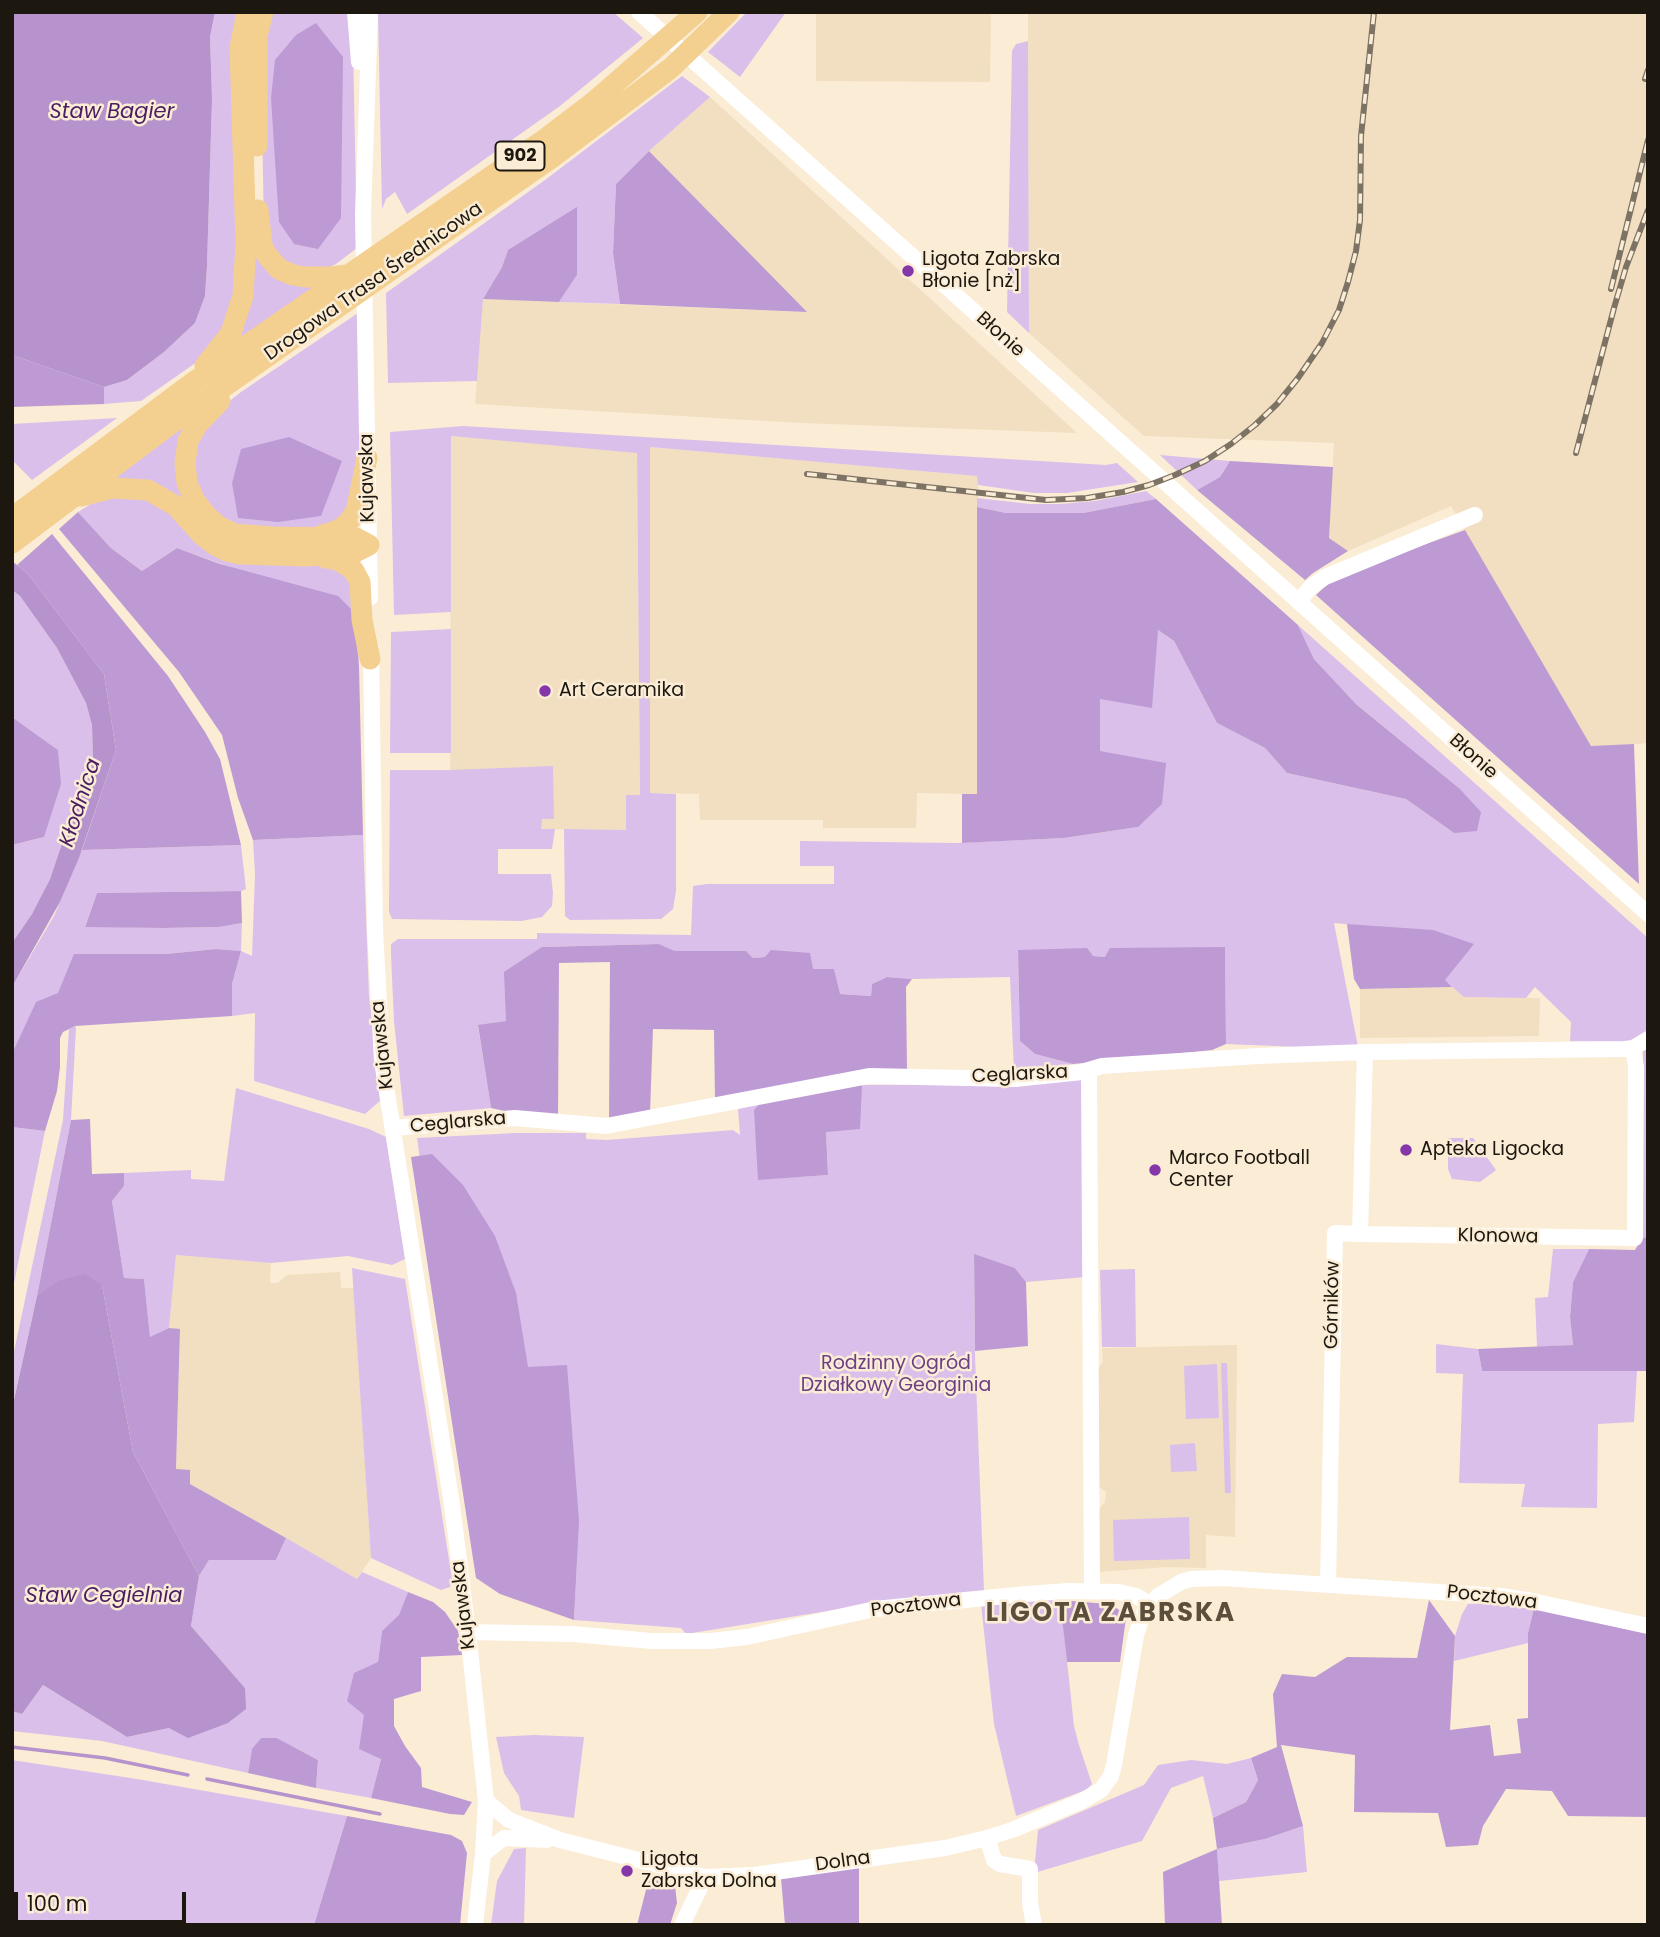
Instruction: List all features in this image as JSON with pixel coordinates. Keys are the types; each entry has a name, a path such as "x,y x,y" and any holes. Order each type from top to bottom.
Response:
{"main road":[{"path":"191,384 231,334 243,296 246,243 240,48 247,12"},
{"path":"263,12 257,36 256,58 258,213 262,245 271,262 293,275 316,278 350,274"},
{"name":"Drogowa Trasa Średnicowa","path":"12,518 65,490 164,428 533,172 671,68 729,12"},
{"name":"Drogowa Trasa Średnicowa","path":"12,543 65,490 191,384 541,142 596,100 691,19"},
{"path":"272,353 207,412 197,425 188,442 185,463 187,483 195,501 218,526 234,534 306,547 335,559 354,571 360,582 362,620 370,659"},
{"path":"306,547 346,525 356,512 368,458"},
{"path":"65,490 148,490 176,506 202,535 227,551 255,555 356,538 369,545"}],"street":[{"name":"Kujawska","path":"355,12 364,157"},
{"name":"Kujawska","path":"370,12 363,214 373,860 378,1003 382,1061 452,1505 486,1801 475,1925"},
{"name":"Błonie","path":"639,12 1648,914"},
{"path":"1298,601 1311,587 1332,573 1475,515"},
{"path":"1633,1048 1648,1039"},
{"name":"Ceglarska","path":"393,1128 514,1118 606,1126 869,1076 1015,1079 1102,1066 1270,1055 1633,1048"},
{"name":"Klonowa","path":"1360,1234 1635,1238 1636,1067 1633,1048"},
{"path":"1360,1234 1365,1052"},
{"path":"1088,1070 1092,1591"},
{"name":"Górników","path":"1328,1584 1335,1233 1360,1234"},
{"name":"Pocztowa","path":"468,1632 572,1634 652,1641 710,1642 747,1637 875,1609 1026,1594 1119,1592 1136,1596 1150,1604 1171,1587 1191,1579 1221,1578 1501,1596 1648,1626"},
{"name":"Dolna","path":"486,1801 509,1820 560,1840 705,1877 754,1875 945,1848 986,1838 1093,1795 1101,1790 1111,1776 1136,1635 1143,1614 1150,1604"},
{"path":"485,1828 509,1820"},
{"name":"Dolna","path":"485,1828 504,1839 560,1840"},
{"path":"986,1838 994,1860 1000,1864 1030,1869 1030,1903 1034,1925"},
{"path":"483,1854 504,1839"},
{"path":"682,1925 705,1877"}],"shaded area":[{"path":"816,12 991,12 990,82 816,81"},
{"path":"1028,12 1648,12 1648,743 1591,747 1451,506 1348,551 1329,538 1334,443 1144,436 1029,333"},
{"path":"316,23 343,57 341,218 318,249 294,244 279,222 271,98 275,60 296,35"},
{"path":"710,97 1077,433 802,423 475,404 483,299 806,312 649,151"},
{"path":"649,151 807,312 620,304 613,253 616,184"},
{"path":"577,207 577,275 559,302 483,299 502,267 508,250"},
{"path":"12,355 104,387 104,404 12,407"},
{"name":"Art Ceramika","path":"451,436 637,452 640,795 626,796 626,830 450,828"},
{"path":"289,437 342,461 321,516 278,522 238,518 232,483 241,449"},
{"path":"650,447 978,476 977,794 917,793 916,828 823,828 823,820 700,820 699,794 650,793"},
{"path":"1230,461 1333,467 1329,538 1348,551 1305,580 1197,490 1220,477"},
{"path":"1156,499 1298,625 1314,659 1357,705 1459,788 1481,812 1477,831 1454,833 1406,799 1287,773 1265,748 1217,723 1174,641 1158,630 1152,708 1100,699 1100,751 1166,763 1162,804 1138,827 1064,838 962,843 962,794 977,794 977,507 1006,513 1083,513"},
{"path":"78,512 111,548 142,571 177,548 220,564 338,596 354,612 359,666 363,835 253,840 238,798 222,735 179,672 59,529"},
{"path":"1465,530 1591,746 1634,744 1639,884 1316,595 1335,577"},
{"path":"52,534 168,676 205,732 220,759 241,845 82,850 116,750 104,674 28,574 17,565"},
{"path":"12,717 58,750 61,784 44,837 12,845"},
{"path":"241,891 242,923 219,927 85,927 97,893"},
{"path":"1347,924 1433,930 1474,944 1445,980 1452,987 1360,989 1354,979"},
{"path":"659,944 675,951 746,951 753,958 765,957 771,950 810,953 813,969 834,969 840,994 871,996 872,984 887,977 912,979 906,987 907,1070 715,1100 714,1030 653,1029 650,1113 609,1121 610,962 559,963 558,1117 519,1114 491,1108 478,1025 506,1021 504,972 542,947"},
{"path":"1225,947 1226,1044 1212,1050 1073,1064 1035,1054 1020,1041 1018,950 1087,948 1093,956 1105,957 1110,948"},
{"path":"216,949 241,951 232,984 232,1016 75,1026 63,1032 60,1038 57,1091 45,1131 12,1127 12,1054 36,1002 58,993 74,954 166,954"},
{"path":"1452,987 1464,997 1540,998 1539,1036 1360,1038 1360,989"},
{"path":"862,1085 860,1129 826,1132 828,1175 758,1180 754,1110 761,1102"},
{"path":"90,1119 92,1174 124,1173 124,1186 112,1201 124,1278 144,1279 150,1337 169,1328 180,1329 176,1469 190,1470 190,1484 286,1538 276,1560 209,1560 199,1576 133,1452 102,1285 37,1296 71,1120"},
{"path":"432,1154 463,1185 495,1236 516,1293 528,1367 567,1365 579,1521 574,1620 500,1594 476,1578 411,1157"},
{"path":"1648,1237 1648,1371 1482,1371 1478,1349 1573,1345 1570,1317 1573,1282 1589,1249 1635,1250 1642,1238"},
{"path":"974,1254 1015,1268 1026,1282 1028,1346 975,1351"},
{"path":"176,1255 271,1263 270,1283 278,1283 287,1275 340,1272 341,1288 354,1288 371,1558 357,1579 190,1484 176,1470 180,1330 169,1328"},
{"path":"1237,1345 1235,1537 1206,1535 1206,1568 1166,1567 1099,1572 1099,1509 1105,1502 1106,1492 1094,1483 1094,1373 1103,1362 1102,1348"},
{"path":"408,1592 433,1602 445,1612 458,1631 462,1655 421,1657 421,1691 394,1699 394,1726 421,1768 422,1787 472,1802 464,1815 371,1798 381,1759 359,1749 364,1715 347,1701 354,1673 378,1662 382,1631 399,1615"},
{"path":"1060,1600 1107,1604 1118,1609 1126,1618 1120,1662 1067,1662"},
{"path":"1429,1600 1455,1636 1450,1730 1490,1725 1494,1756 1521,1753 1517,1719 1528,1718 1528,1633 1534,1608 1648,1634 1648,1817 1568,1816 1552,1791 1506,1789 1483,1826 1478,1845 1446,1847 1438,1813 1354,1812 1355,1755 1281,1745 1303,1826 1265,1839 1217,1849 1213,1818 1246,1802 1258,1780 1251,1758 1277,1747 1273,1694 1282,1674 1315,1677 1347,1657 1417,1658"},
{"path":"261,1738 277,1738 318,1760 316,1788 248,1773 252,1749"},
{"path":"347,1816 451,1835 462,1841 467,1853 460,1925 314,1925"},
{"path":"1217,1849 1222,1925 1165,1925 1163,1872"},
{"path":"859,1867 859,1925 785,1925 781,1878"},
{"path":"649,1878 675,1886 677,1903 670,1925 637,1925"}],"green space":[{"path":"215,12 238,12 239,282 217,343 194,364 141,401 104,404 104,387 127,380 164,352 195,323 205,296 212,99 210,37"},
{"path":"269,12 351,12 357,248 323,270 281,263 264,231 261,70"},
{"path":"378,12 613,12 643,38 560,106 407,214 395,192 386,199 382,209"},
{"path":"747,12 786,12 740,77 708,52"},
{"path":"253,31 254,236 315,288 233,345"},
{"path":"1028,41 1029,333 1007,312 1012,51 1016,44"},
{"path":"682,76 710,97 616,184 613,253 620,304 559,302 577,275 508,250 502,267 483,299 477,381 388,383 386,293 545,180"},
{"path":"358,313 361,439 357,486 352,508 337,526 253,532 208,510 192,472 199,432 214,413 241,392"},
{"path":"117,418 32,480 12,460 12,424"},
{"path":"190,419 186,495 268,550 179,501 107,485"},
{"path":"463,426 1106,465 1117,463 1138,482 1067,493 1034,493 978,485 977,476 650,447 650,793 676,794 676,891 673,909 661,919 570,920 565,916 564,829 626,830 626,795 640,795 637,453 451,436 451,612 394,615 390,432"},
{"path":"1160,455 1230,461 1220,477 1197,490"},
{"path":"1146,491 1156,499 1083,513 1006,513 977,507 977,498 1030,504 1060,504 1095,501"},
{"path":"127,493 330,561 357,584 359,666 354,612 177,548 142,571 111,548 78,512 94,502"},
{"path":"12,590 20,596 57,648 86,703 92,725 93,761 50,879 32,914 12,943 12,845 44,837 58,750 12,717"},
{"path":"1298,625 1648,938 1648,1237 1642,1238 1643,1052 1627,1042 1570,1041 1571,1022 1535,987 1526,998 1464,997 1365,926 1334,923 1358,1047 1226,1044 1225,947 1105,957 1018,950 1020,1041 1035,1054 1073,1064 1014,1072 1010,977 887,977 872,984 871,996 839,994 834,970 813,969 765,957 753,958 746,951 675,951 659,944 542,947 506,1021 478,1026 491,1108 404,1116 394,1021 391,955 391,944 398,939 537,939 537,933 691,935 693,886 834,884 834,866 800,866 800,841 956,843 1064,838 1138,827 1100,752 1100,699 1158,630 1174,641 1217,723 1265,748 1287,773 1406,799 1454,833 1459,788 1357,705 1314,659"},
{"path":"451,629 451,753 390,753 391,632"},
{"path":"553,766 554,819 542,819 541,829 555,829 552,849 498,849 498,874 551,874 552,906 542,917 521,921 392,919 389,912 390,770"},
{"path":"363,835 369,996 382,1099 365,1114 254,1081 255,1013 232,1016 232,984 241,951 252,956 255,874 253,840"},
{"path":"241,845 246,889 97,893 85,926 219,927 242,923 241,951 216,949 166,954 58,993 12,1054 12,987 54,916 82,850"},
{"path":"75,1026 71,1120 12,1409 12,1361 63,1120 69,1029"},
{"name":"Rodzinny Ogród Działkowy Georginia","path":"1083,1076 1086,1277 1026,1282 1015,1268 974,1255 984,1591 877,1603 686,1634 681,1628 574,1620 577,1557 477,1562 417,1138 586,1133 586,1139 607,1140 733,1130 740,1135 738,1109 761,1102 768,1179 828,1175 826,1132 862,1085 970,1084"},
{"path":"236,1088 369,1129 386,1137 405,1259 392,1265 348,1256 271,1263 176,1255 169,1328 150,1338 144,1279 124,1278 112,1201 124,1186 124,1173 191,1170 191,1179 224,1181"},
{"path":"12,1127 45,1131 12,1293"},
{"path":"1448,1138 1473,1138 1496,1170 1480,1182 1452,1179 1448,1169"},
{"path":"1553,1249 1589,1249 1573,1282 1570,1317 1573,1345 1537,1347 1535,1298 1548,1297"},
{"path":"352,1268 405,1279 452,1579 450,1587 441,1590 371,1558"},
{"path":"1135,1269 1136,1347 1102,1347 1100,1270"},
{"path":"1436,1344 1478,1349 1482,1371 1637,1371 1634,1422 1598,1424 1597,1508 1521,1507 1525,1484 1459,1483 1463,1374 1436,1373"},
{"path":"1221,1363 1227,1363 1231,1493 1225,1493"},
{"path":"1217,1364 1219,1418 1186,1419 1184,1366"},
{"path":"1195,1443 1197,1471 1171,1472 1170,1445"},
{"path":"1189,1517 1190,1559 1114,1561 1113,1520"},
{"path":"286,1538 357,1579 362,1572 408,1592 399,1616 382,1631 378,1662 364,1715 381,1759 371,1798 316,1788 318,1760 277,1738 261,1738 252,1750 248,1773 102,1741 12,1731 12,1711 22,1714 43,1685 127,1737 169,1728 228,1723 245,1709 245,1688 191,1626 199,1576 209,1560 276,1560"},
{"path":"1060,1596 1074,1726 1092,1784 1086,1790 1016,1816 994,1724 981,1604"},
{"path":"1509,1603 1534,1608 1528,1643 1454,1661 1455,1636 1468,1604"},
{"path":"496,1737 584,1737 574,1818 521,1810 519,1796 504,1773"},
{"path":"1251,1758 1258,1780 1246,1802 1213,1818 1203,1776 1171,1788 1142,1841 1034,1873 1038,1830 1144,1785 1158,1765 1191,1760 1227,1764"},
{"path":"12,1760 347,1816 314,1925 12,1925"},
{"path":"1303,1826 1307,1872 1219,1881 1217,1849 1265,1839"},
{"path":"526,1848 524,1925 491,1925 497,1881 514,1849"}],"water":[{"name":"Staw Bagier","path":"12,12 215,12 210,37 212,99 205,296 195,323 164,352 127,380 104,387 12,355"},
{"name":"Kłodnica","path":"12,561 28,574 104,674 116,750 79,858 60,902 12,987 12,943 32,914 50,879 93,761 92,725 86,703 57,648 20,596 12,590"},
{"name":"Staw Cegielnia","path":"85,1274 102,1285 133,1452 199,1576 191,1626 245,1688 246,1709 228,1723 188,1738 169,1728 127,1737 43,1685 22,1714 12,1711 12,1409 37,1296 60,1280"}],"waterway":[{"path":"12,1747 105,1758 188,1775"},
{"path":"207,1779 380,1814"}],"railway":[{"path":"807,474 1046,500 1087,498 1123,492 1175,475 1205,461 1255,425 1277,404 1322,343 1339,310 1348,282 1360,220 1361,136 1374,12"},
{"path":"1645,79 1648,70"},
{"path":"1611,289 1648,140"},
{"path":"1576,453 1626,267 1648,210"}],"place":[{"name":"Ligota Zabrska Błonie [nż]","path":"908,271"},
{"name":"Art Ceramika","path":"545,691"},
{"name":"Apteka Ligocka","path":"1406,1150"},
{"name":"Marco Football Center","path":"1155,1170"},
{"name":"Ligota Zabrska Dolna","path":"627,1871"}],"district":[{"name":"LIGOTA ZABRSKA","path":"1111,1614"}]}
